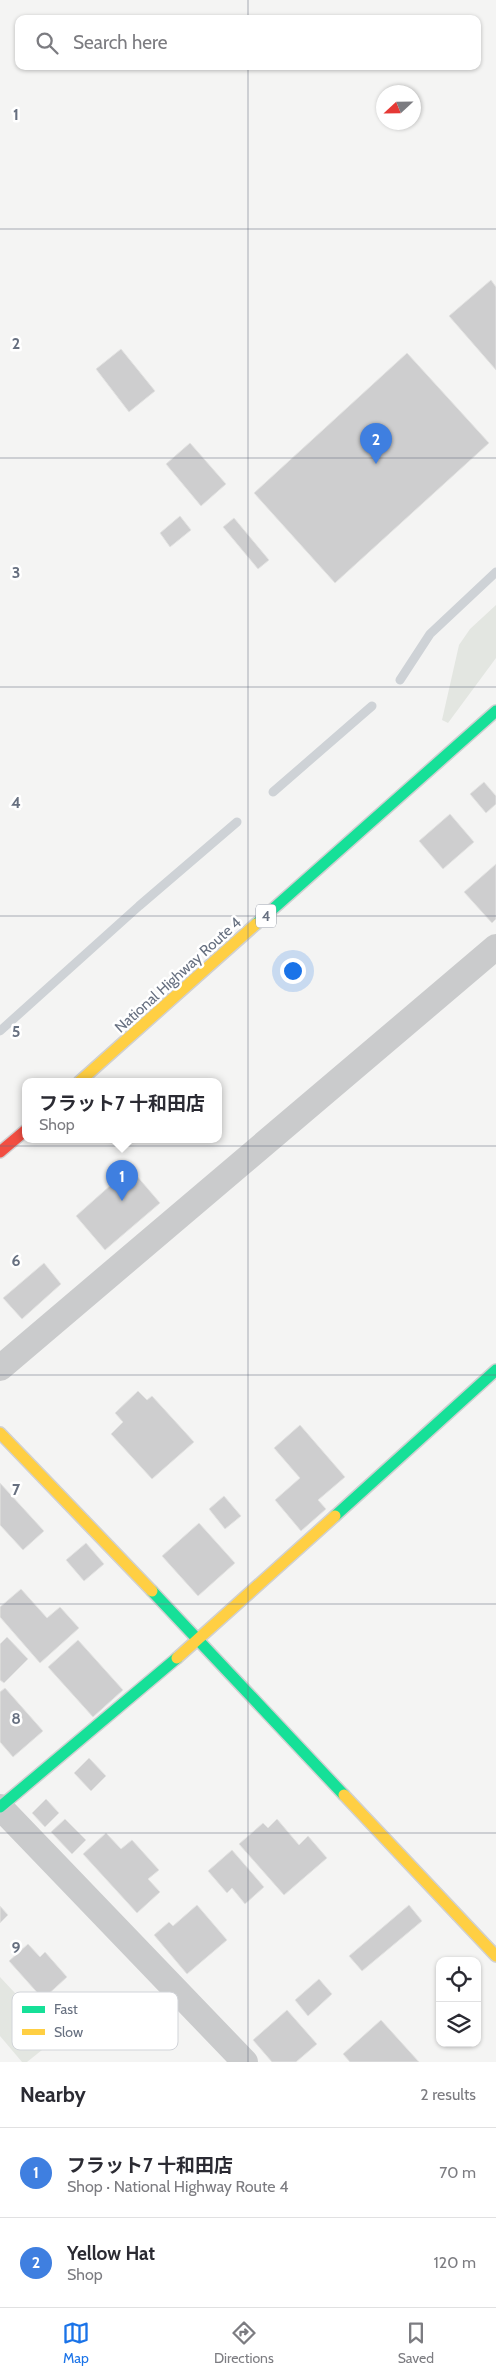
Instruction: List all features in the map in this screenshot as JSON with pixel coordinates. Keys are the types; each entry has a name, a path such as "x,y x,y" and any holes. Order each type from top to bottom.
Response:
{"main road":[{"name":"National Highway Route 4","path":"453,750 496,697"},
{"name":"National Highway Route 4","path":"84,1078 496,711"},
{"path":"0,1152 22,1133"},
{"path":"0,1807 200,1640 496,1370"},
{"path":"0,1433 200,1640 496,1956"}],"street":[{"path":"0,1368 496,947"},
{"path":"0,1807 178,1992"},
{"path":"178,1992 245,2062"}],"shaded area":[{"path":"496,605 496,658 448,723 442,720 459,645 470,629"},
{"path":"0,1977 14,1992 12,1992 12,2050 42,2050 27,2062 22,2062 0,2036"}],"building":[{"path":"491,280 496,287 496,370 449,316"},
{"path":"121,349 155,391 129,412 96,369"},
{"path":"407,353 489,443 335,583 254,493"},
{"path":"190,443 226,484 201,506 166,464"},
{"path":"180,516 191,530 170,547 160,533"},
{"path":"234,518 269,560 258,569 223,527"},
{"path":"484,782 496,796 496,804 486,813 470,794"},
{"path":"450,814 474,842 443,869 419,841"},
{"path":"496,864 496,919 492,923 464,892"},
{"path":"130,1168 160,1203 105,1250 76,1216"},
{"path":"44,1263 61,1284 22,1319 3,1298"},
{"path":"138,1391 147,1400 152,1396 194,1442 152,1479 111,1434 123,1422 115,1413"},
{"path":"300,1425 345,1477 318,1500 326,1509 301,1531 275,1500 300,1478 274,1448"},
{"path":"0,1483 44,1531 23,1550 0,1525"},
{"path":"224,1496 241,1516 225,1529 209,1509"},
{"path":"199,1523 235,1563 198,1596 162,1556"},
{"path":"86,1543 104,1564 84,1581 66,1560"},
{"path":"21,1589 47,1618 60,1607 79,1628 40,1663 0,1617 0,1607"},
{"path":"7,1637 28,1659 4,1683 0,1680 0,1644"},
{"path":"78,1640 123,1690 93,1717 48,1667"},
{"path":"5,1688 43,1731 13,1757 0,1742 0,1692"},
{"path":"89,1758 106,1776 91,1791 74,1773"},
{"path":"46,1799 59,1813 45,1827 32,1813"},
{"path":"65,1819 86,1840 72,1854 51,1832"},
{"path":"277,1819 299,1845 308,1836 327,1858 284,1895 239,1844 263,1823 268,1828"},
{"path":"106,1833 121,1849 132,1840 159,1870 148,1879 160,1892 137,1913 83,1854"},
{"path":"232,1850 264,1887 245,1904 232,1888 227,1893 208,1871"},
{"path":"197,1905 227,1940 187,1974 154,1935 169,1922 173,1926"},
{"path":"409,1905 422,1921 362,1971 349,1956"},
{"path":"0,1906 8,1915 0,1923"},
{"path":"28,1944 40,1957 45,1952 67,1977 51,1992 37,1992 9,1961"},
{"path":"319,1979 332,1994 308,2016 295,2000"},
{"path":"287,2010 317,2044 296,2062 272,2062 253,2040"},
{"path":"381,2020 419,2062 350,2062 343,2054"}],"waterway":[{"path":"400,680 430,634 496,572"},
{"path":"273,792 372,706"},
{"path":"0,1031 139,906 237,822"}],"traffic: fast":[{"path":"256,924 496,711"},
{"path":"335,1516 496,1370"},
{"path":"152,1591 344,1795"},
{"path":"0,1807 177,1658"}],"traffic: slow":[{"path":"83,1078 256,924"},
{"path":"0,1433 152,1591"},
{"path":"177,1658 335,1516"},
{"path":"344,1795 496,1956"}],"traffic: jam":[{"path":"0,1152 22,1133"}],"place":[{"name":"Yellow Hat","path":"376,464"},
{"name":"フラット7 十和田店","path":"122,1201"}]}
